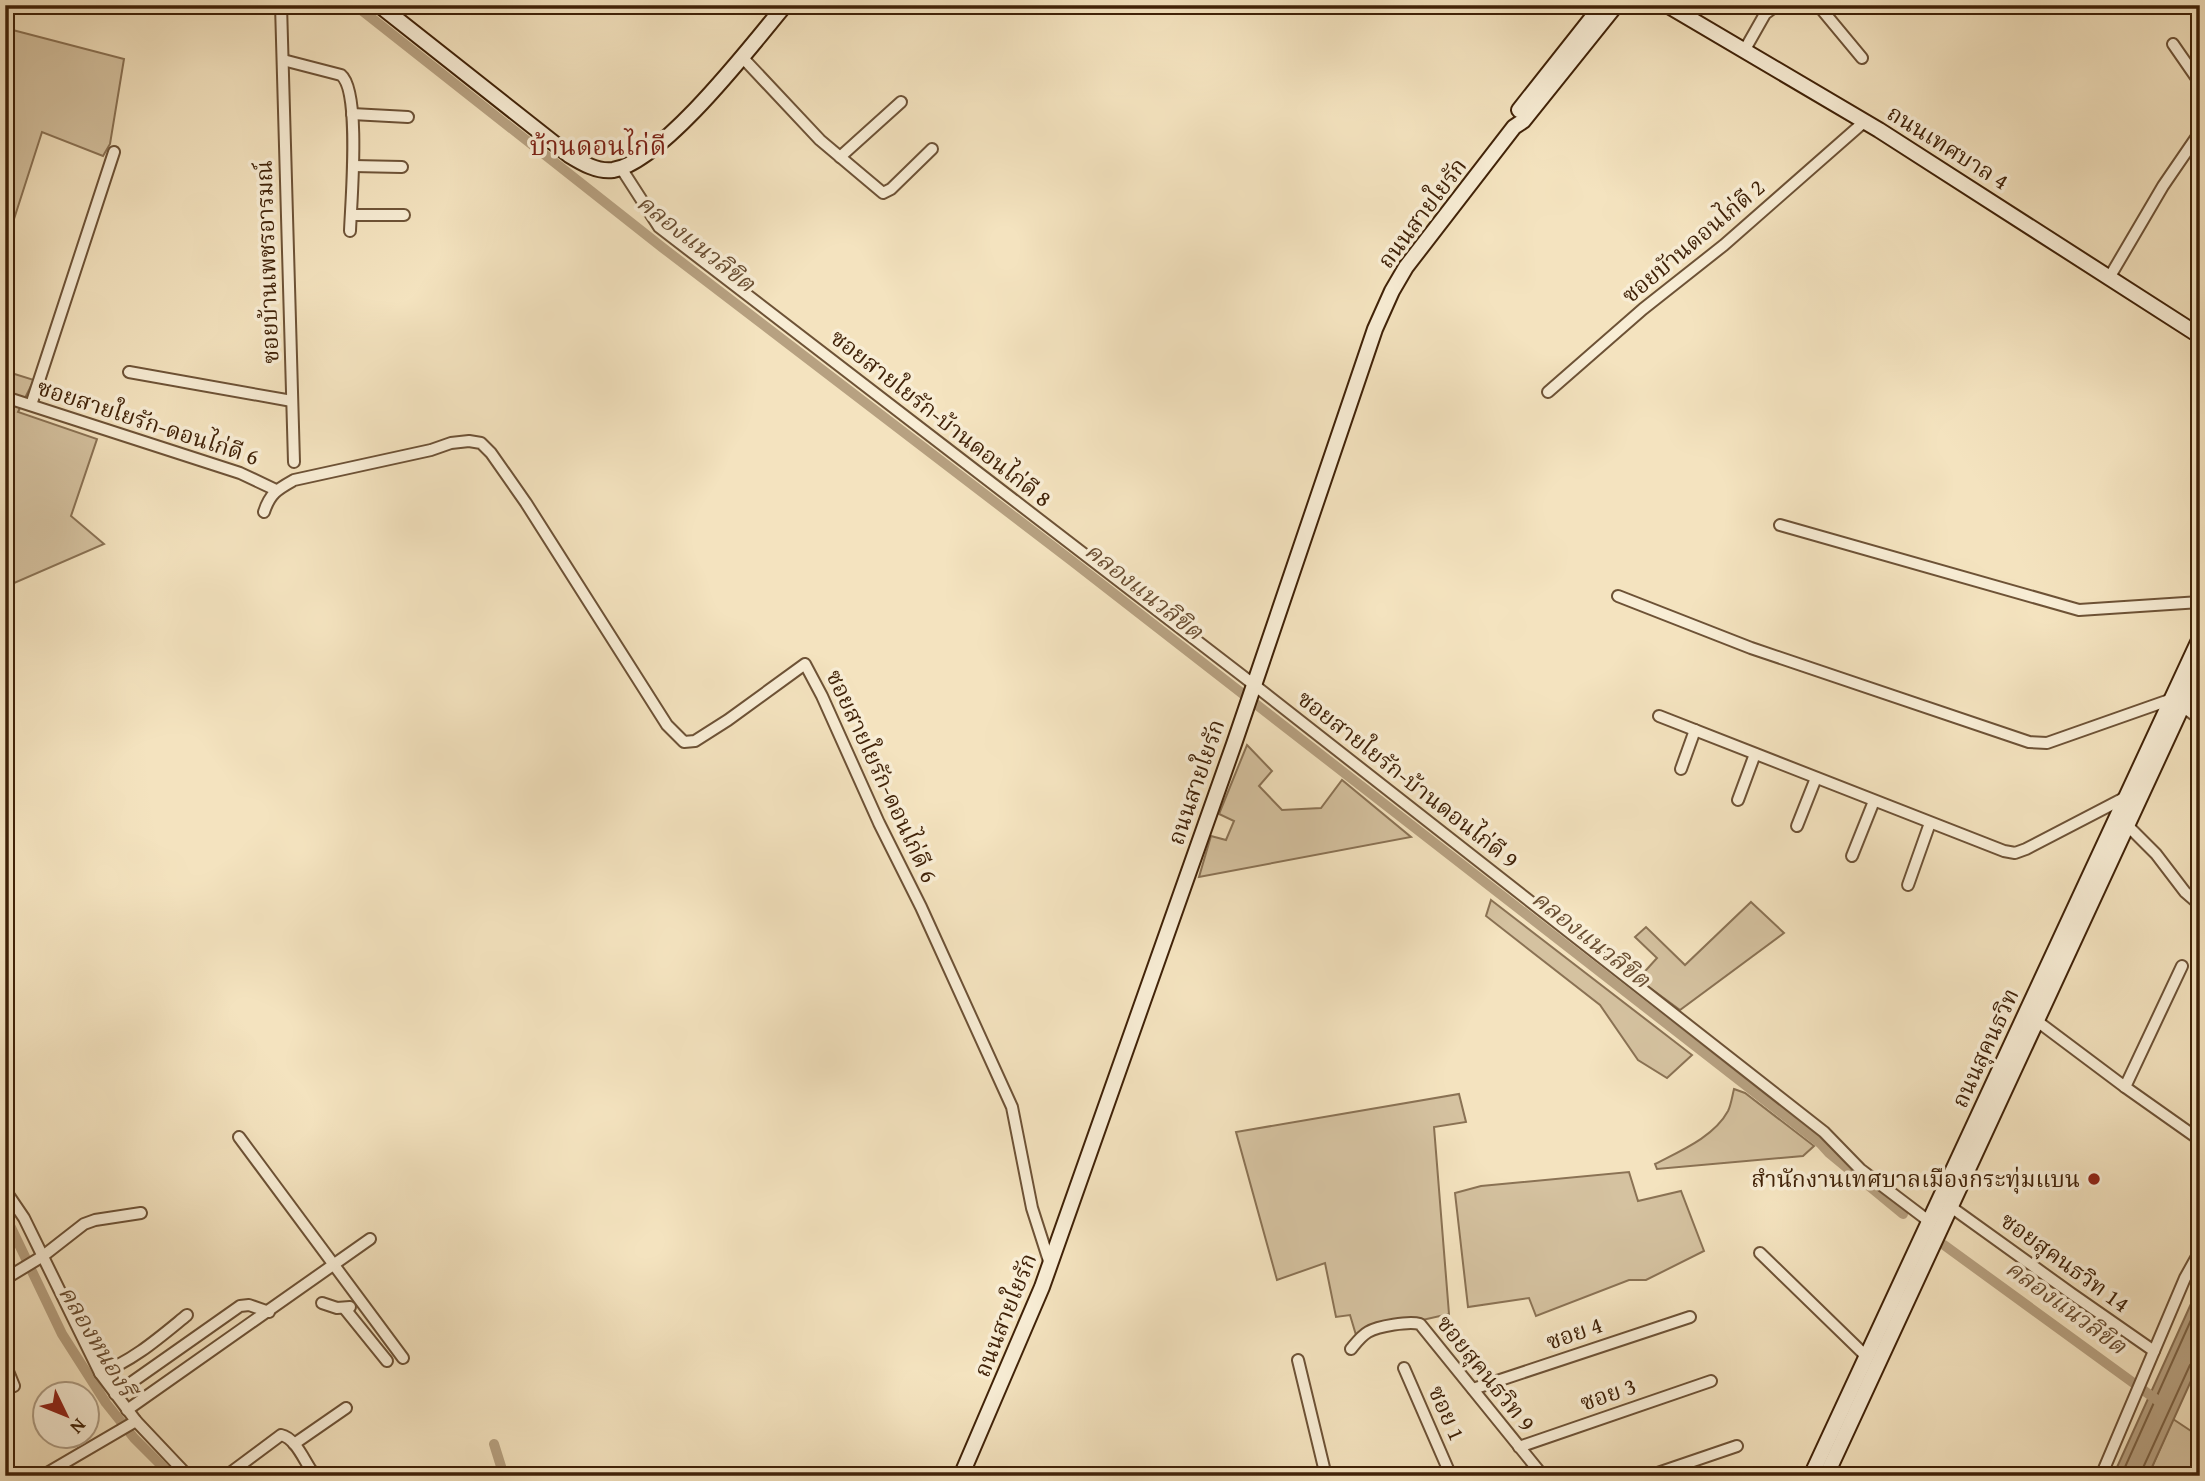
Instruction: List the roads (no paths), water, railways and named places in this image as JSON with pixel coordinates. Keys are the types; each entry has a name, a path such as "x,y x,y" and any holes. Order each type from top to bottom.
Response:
{"street":[{"name":"ซอยบ้านเพชรอารมณ์","path":"281,5 294,462"},
{"path":"379,5 569,155 596,169 611,170 630,165 660,144 742,57 785,5"},
{"name":"ถนนเทศบาล 4","path":"1667,5 1879,130 2200,335"},
{"path":"1744,51 1765,14 1777,5"},
{"name":"ถนนสายใยรัก","path":"961,1476 1042,1287 1246,708 1375,329 1392,291 1420,247 1613,6"},
{"path":"1824,8 1862,58"},
{"path":"2173,44 2200,83"},
{"path":"742,57 820,140 883,193 891,189 932,149"},
{"path":"283,60 341,75 346,79 352,114 350,231"},
{"path":"840,157 901,102"},
{"path":"352,114 408,117"},
{"name":"ซอยบัานดอนไก่ดี 2","path":"1548,392 1643,309 1724,245 1864,122"},
{"path":"2109,278 2163,186 2200,132"},
{"path":"32,405 114,152"},
{"path":"353,166 402,167"},
{"name":"ซอยสายใยรัก-บ้านดอนไก่ดี 8","path":"621,168 659,227 1252,687"},
{"path":"351,215 404,215"},
{"path":"129,372 292,401"},
{"name":"ซอยสายใยรัก-ดอนไก่ดี 6","path":"5,397 240,473 276,490"},
{"name":"ซอยสายใยรัก-ดอนไก่ดี 6","path":"264,512 267,499 276,490 294,480 431,450 451,443 481,443 526,503 660,715 684,742 695,741 728,720 804,664 822,696 1012,1107 1032,1208 1050,1264"},
{"path":"1780,525 2079,610 2200,602"},
{"path":"1618,596 1751,648 2029,742 2047,743 2177,702 2200,719"},
{"name":"ถนนสุคนธวิท","path":"1826,1476 2143,790 2200,638"},
{"name":"ถนนสุคนธวิท","path":"1811,1476 2127,796 2177,702 2200,668"},
{"name":"ซอยสายใยรัก-บ้านดอนไก่ดี 9","path":"1252,687 1824,1132 1860,1169 1930,1222"},
{"path":"1659,716 1930,823 2015,853 2143,790"},
{"path":"1681,769 1695,730"},
{"path":"1738,800 1755,754"},
{"path":"1797,826 1816,778"},
{"path":"1852,856 1874,801"},
{"path":"1908,884 1930,823"},
{"path":"2127,825 2156,854 2185,892 2200,905"},
{"path":"2125,1087 2182,966"},
{"path":"2037,1021 2200,1140"},
{"path":"239,1137 403,1358"},
{"path":"5,1190 24,1218 100,1373 136,1421 188,1476"},
{"name":"ซอยสุคนธวิท 14","path":"1951,1207 2154,1351"},
{"path":"5,1279 43,1256 84,1224 141,1213"},
{"path":"128,1410 370,1240"},
{"path":"2101,1476 2185,1278 2200,1251"},
{"path":"1760,1253 1867,1357"},
{"path":"345,1309 361,1302"},
{"path":"322,1303 345,1309 387,1361"},
{"path":"116,1394 240,1306 269,1311"},
{"path":"100,1373 117,1367 187,1315"},
{"name":"ซอย 4","path":"1473,1389 1690,1317"},
{"name":"ซอยสุคนธวิท 9","path":"1351,1349 1371,1330 1407,1323 1420,1324 1544,1476"},
{"path":"193,1339 223,1344"},
{"path":"1298,1360 1326,1476"},
{"path":"5,1364 14,1386"},
{"name":"ซอย 1","path":"1404,1368 1451,1476"},
{"name":"ซอย 3","path":"1518,1447 1711,1381"},
{"path":"294,1444 346,1408"},
{"path":"42,1476 136,1421"},
{"path":"226,1476 281,1436 289,1438 311,1470"},
{"path":"1648,1476 1737,1446"}],"water":[{"path":"2200,1284 2200,1361 2148,1476 2113,1476"}],"waterway":[{"name":"คลองแนวลิขิต","path":"355,5 663,248 1072,561 1820,1143 1903,1214"},
{"name":"คลองหนองรี","path":"5,1215 62,1334 106,1403 134,1438 172,1476"},
{"name":"คลองแนวลิขิต","path":"1944,1245 2161,1403"},
{"path":"494,1444 504,1476"}],"place":[{"name":"สำนักงานเทศบาลเมืองกระทุ่มแบน","path":"2094,1179"}],"district":[{"name":"บ้านดอนไก่ดี","path":"598,146"}]}
